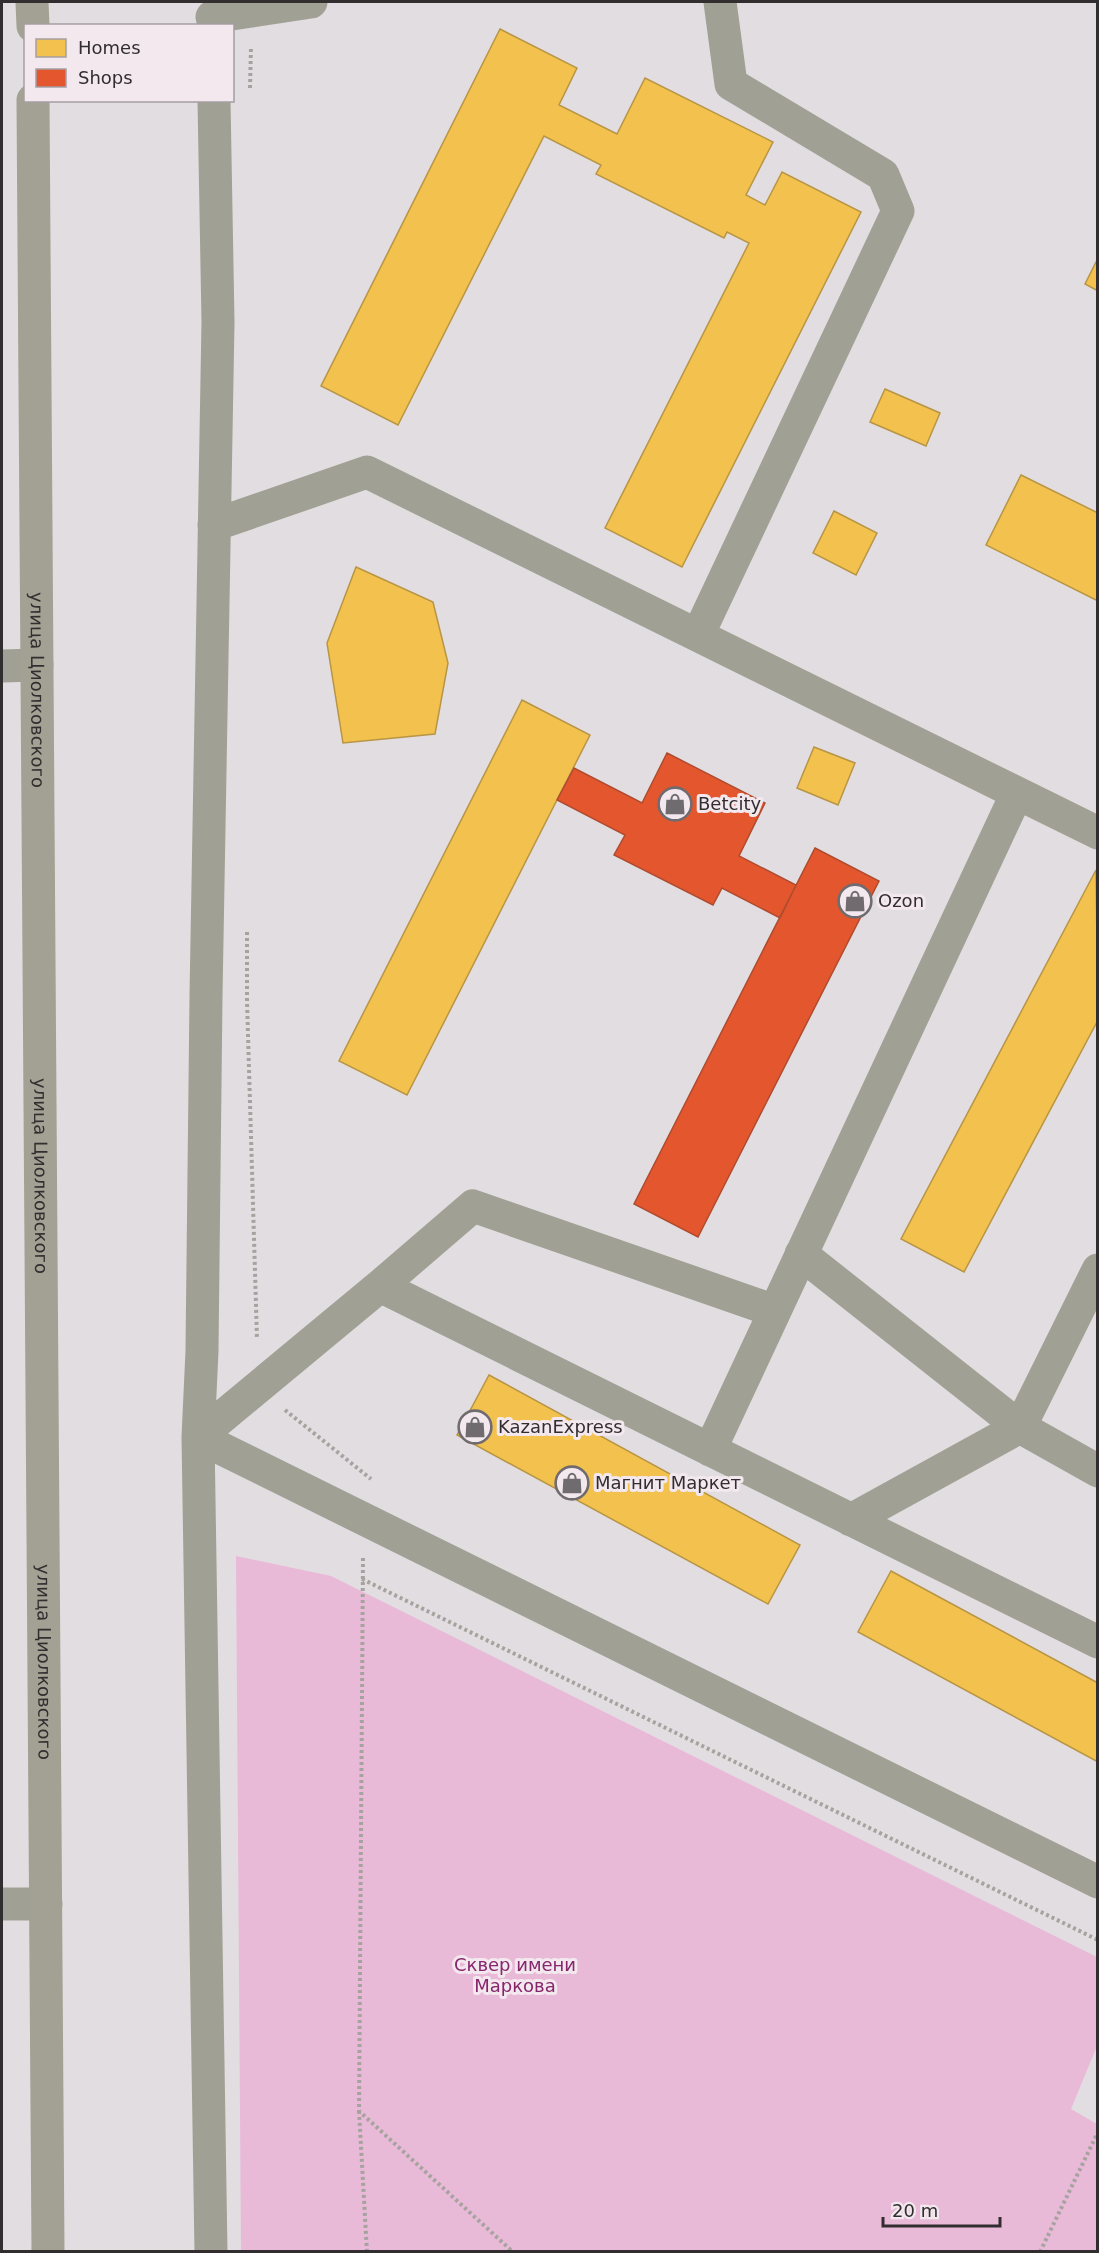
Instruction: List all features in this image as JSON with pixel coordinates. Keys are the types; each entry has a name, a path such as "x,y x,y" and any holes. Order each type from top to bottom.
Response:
{"main road":[{"path":"33,2 33,24"},
{"name":"улица Циолковского","path":"33,102 48,2252"}],"street":[{"path":"212,15 311,2"},
{"path":"698,635 898,211 883,175 731,84 720,2"},
{"path":"212,2252 198,1437 202,1351 218,322 213,102"},
{"path":"214,525 367,472 1098,833"},
{"path":"2,666 37,665"},
{"path":"710,1450 1017,793"},
{"path":"198,1437 473,1206 775,1311"},
{"path":"801,1254 1020,1427 1098,1471"},
{"path":"851,1520 1020,1427 1098,1270"},
{"path":"380,1286 1098,1642"},
{"path":"198,1437 1098,1882"},
{"path":"2,1904 46,1904"}],"path":[{"path":"250,94 251,11"},
{"path":"247,929 247,1001 258,1341 257,1388 375,1482"},
{"path":"363,1519 359,2111 368,2252"},
{"path":"362,1579 1098,1940"},
{"path":"359,2111 513,2252"},
{"path":"1040,2252 1098,2132"}],"green space":[{"name":"Сквер имени Маркова","path":"236,1556 331,1576 1097,1957 1097,2046 1071,2109 1097,2124 1097,2251 241,2251"}],"building: Homes":[{"path":"500,29 577,68 559,105 617,134 645,78 773,142 746,195 765,205 782,172 861,212 682,567 605,528 749,243 727,232 724,238 596,174 601,165 544,136 398,425 321,386"},
{"path":"1098,258 1098,291 1085,284"},
{"path":"885,389 940,413 926,446 870,422"},
{"path":"1021,475 1098,513 1098,601 986,545"},
{"path":"834,511 877,533 856,575 813,553"},
{"path":"356,567 433,602 448,663 435,734 343,743 327,643"},
{"path":"522,700 590,735 407,1095 339,1061"},
{"path":"814,747 855,763 838,805 797,788"},
{"path":"1096,870 1098,1020 964,1272 901,1239"},
{"path":"489,1375 800,1545 768,1604 457,1435"},
{"path":"891,1571 1098,1683 1098,1762 858,1632"}],"building: Shops":[{"path":"667,753 765,803 739,856 796,885 780,918 722,888 713,905 614,855 625,835 557,800 574,768 642,803"},
{"path":"815,848 879,881 698,1237 634,1204"}],"place":[{"name":"Betcity","path":"675,804"},
{"name":"Ozon","path":"855,901"},
{"name":"KazanExpress","path":"475,1427"},
{"name":"Магнит Маркет","path":"572,1483"}]}
